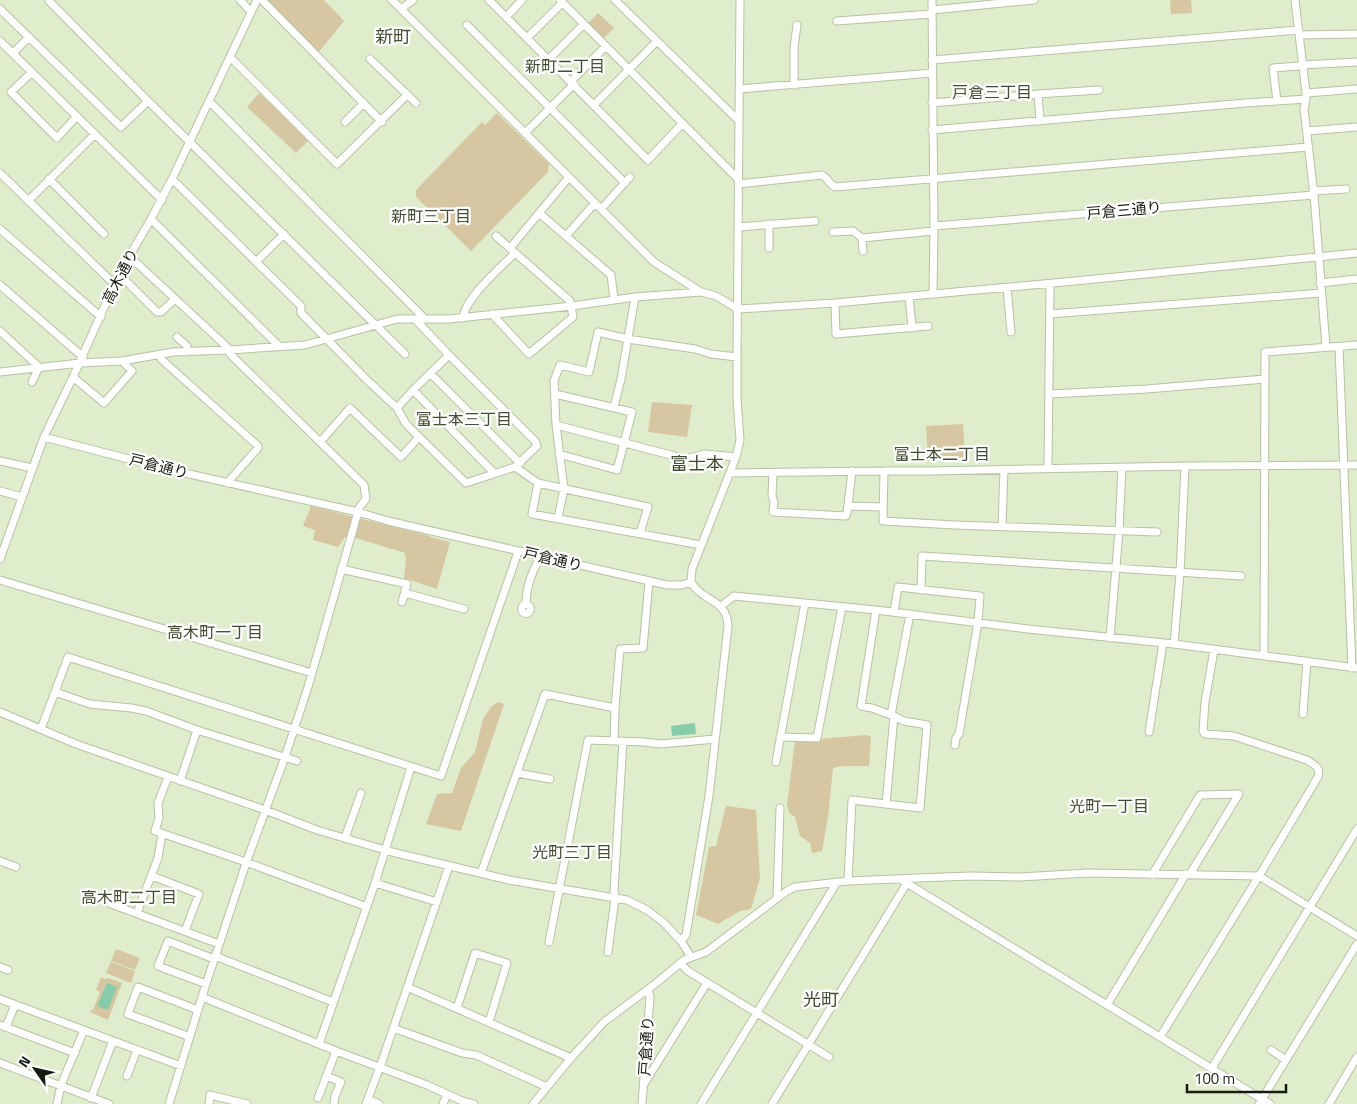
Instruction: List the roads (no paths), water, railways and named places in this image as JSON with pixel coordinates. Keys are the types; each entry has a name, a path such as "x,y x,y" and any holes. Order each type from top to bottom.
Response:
{"street":[{"path":"240,0 251,12"},
{"name":"高木通り","path":"0,559 2,548 44,437 101,317 114,284 162,200 257,0"},
{"path":"262,0 382,122"},
{"path":"392,0 654,262 701,292 716,296 738,308 836,303 1007,288 1357,253"},
{"path":"402,9 412,0"},
{"path":"489,0 648,160 682,124"},
{"path":"506,17 522,0"},
{"path":"615,0 739,121"},
{"path":"681,941 686,936 704,834 728,626 727,616 721,606 699,591 691,582 692,569 736,457 740,440 737,358 740,0"},
{"path":"932,0 933,294"},
{"path":"837,22 1034,0"},
{"path":"1295,0 1306,96 1304,109 1326,347"},
{"path":"49,1 405,354"},
{"path":"528,38 561,1 738,181 822,176 831,185 836,187 1308,147"},
{"path":"0,9 121,127 148,101"},
{"path":"467,24 625,183"},
{"path":"549,59 583,25"},
{"path":"794,84 794,48 797,25"},
{"path":"932,60 1299,33 1357,34"},
{"path":"13,53 29,37"},
{"path":"0,41 162,200"},
{"path":"594,105 657,41"},
{"path":"525,132 605,47"},
{"path":"230,57 337,164 382,122 407,95"},
{"path":"370,59 416,103"},
{"path":"1277,101 1273,68 1299,66 1302,64 1357,62"},
{"path":"32,72 12,92 57,138 77,116"},
{"path":"739,89 932,73"},
{"path":"932,130 1277,101 1357,89"},
{"path":"932,103 1099,90"},
{"path":"1038,94 1040,121"},
{"path":"209,101 425,319"},
{"path":"345,122 364,103"},
{"path":"1307,131 1357,127"},
{"path":"28,201 95,134"},
{"path":"0,173 114,284"},
{"path":"463,318 464,311 474,295 513,251 539,213 569,177"},
{"path":"601,209 630,177"},
{"path":"172,179 301,306 301,313 397,408 406,424 466,483 517,465 537,446 535,441 415,319"},
{"path":"49,180 104,234"},
{"name":"戸倉三通り","path":"862,238 934,228 1346,189"},
{"path":"566,236 595,203"},
{"path":"539,213 611,275 614,300"},
{"path":"151,219 279,346"},
{"path":"738,227 815,221"},
{"path":"769,224 769,248"},
{"path":"0,229 101,317"},
{"path":"833,232 853,231 862,238 863,251"},
{"path":"256,262 284,234"},
{"path":"492,314 529,354 573,317 570,301 496,236"},
{"path":"129,256 229,350 230,354 364,485 366,499 359,508 295,729 246,863 169,1104"},
{"path":"119,274 158,312 161,312 175,299"},
{"path":"1320,283 1357,278"},
{"path":"0,284 81,360"},
{"path":"1048,468 1050,284"},
{"path":"1007,288 1012,332"},
{"path":"0,372 81,360 122,360 160,354 305,345 397,319 463,318 635,297 701,292"},
{"path":"1050,314 1321,294"},
{"path":"908,296 912,328"},
{"path":"614,407 635,297"},
{"path":"836,303 836,334 928,326"},
{"path":"0,331 39,367"},
{"path":"558,518 564,489 556,425 554,381 560,365 589,372 598,332 737,358"},
{"path":"177,337 187,346 187,352"},
{"path":"1264,656 1265,352 1357,345"},
{"path":"721,606 734,596 1174,644 1355,668 1339,347"},
{"path":"160,354 161,358 258,446 227,482"},
{"path":"397,408 449,355"},
{"path":"73,377 104,403 132,371 122,360"},
{"path":"32,382 39,367"},
{"path":"430,373 517,465 538,483 648,507 640,533"},
{"path":"1050,394 1265,380"},
{"path":"413,390 494,473"},
{"path":"555,394 632,412 617,470 559,454"},
{"path":"320,442 350,408 401,457 419,436"},
{"path":"556,425 686,459 705,454 736,457"},
{"name":"戸倉通り","path":"44,437 518,552 674,586 691,582"},
{"path":"0,461 32,468"},
{"path":"730,473 1357,465"},
{"path":"1174,644 1180,572 1185,466"},
{"path":"1110,638 1122,467"},
{"path":"1002,527 1004,469"},
{"path":"773,473 773,512 846,516 852,471"},
{"path":"884,471 882,521 1157,532"},
{"path":"538,483 532,514 701,545"},
{"path":"0,492 22,497"},
{"path":"848,506 883,507"},
{"path":"41,729 68,657 441,776 518,552"},
{"path":"526,604 532,574 541,556"},
{"path":"921,590 922,556 1241,576"},
{"path":"341,569 407,584 402,602"},
{"path":"0,580 312,673"},
{"path":"614,741 620,649 643,648 649,581"},
{"path":"894,612 898,587 980,596 978,622 959,734 955,745"},
{"path":"405,593 464,610"},
{"path":"776,762 805,603"},
{"path":"780,737 817,738 842,607"},
{"path":"848,881 852,800 920,808 927,725 904,721 872,708 861,706 876,610"},
{"path":"886,804 892,715 910,614"},
{"path":"1149,732 1163,643"},
{"path":"1160,1037 1259,876 1318,777 1319,772 1317,766 1308,760 1234,736 1205,734 1203,731 1205,702 1214,650"},
{"path":"1303,714 1307,661"},
{"path":"55,692 90,704 146,711 197,730 297,761"},
{"path":"481,873 544,694 615,708"},
{"path":"0,712 76,744 317,830 449,866 558,889 627,900 653,914 663,922 681,941 691,957"},
{"path":"180,781 197,730"},
{"path":"549,942 588,740 661,744 715,739"},
{"path":"608,952 615,898 623,741"},
{"path":"318,1044 367,907 411,767"},
{"path":"517,773 550,779"},
{"path":"168,777 158,803 159,818 155,831 367,907"},
{"path":"345,838 355,802 361,793"},
{"path":"1107,1005 1239,794 1200,795 1152,875"},
{"path":"777,898 780,808"},
{"path":"1212,1068 1357,829"},
{"path":"137,913 158,858 162,834"},
{"path":"1,863 16,867"},
{"path":"379,1104 367,1102 449,866"},
{"path":"533,1104 604,1022 680,963 706,952 777,898 795,887 848,881 971,876 1020,877 1088,873 1259,876 1357,936"},
{"path":"152,876 199,894 185,931"},
{"path":"903,880 1212,1068 1261,1102 1270,1104"},
{"path":"772,1104 903,880"},
{"path":"701,1104 837,882"},
{"path":"375,883 437,902"},
{"path":"111,904 219,944"},
{"path":"206,984 158,966 168,941 333,1002"},
{"path":"1261,1102 1357,944"},
{"path":"458,1008 475,953 507,963 489,1022"},
{"path":"680,963 688,971 707,983 829,1057"},
{"path":"0,967 8,970"},
{"path":"644,1084 707,983"},
{"path":"189,1038 128,1014 138,987 198,1010"},
{"path":"407,987 571,1058"},
{"name":"戸倉通り","path":"642,1104 650,997 648,989"},
{"path":"202,997 474,1104"},
{"path":"0,999 181,1066"},
{"path":"15,1005 3,1026 75,1053"},
{"path":"393,1028 462,1053 476,1055 547,1087"},
{"path":"57,1104 61,1086 84,1030"},
{"path":"89,1100 113,1041"},
{"path":"127,1076 137,1050"},
{"path":"1271,1050 1286,1060"},
{"path":"318,1098 336,1051"},
{"path":"1329,1104 1357,1057"},
{"path":"0,1063 61,1086 89,1100 110,1104"},
{"path":"326,1076 341,1082 334,1104"},
{"path":"443,1104 447,1094"},
{"path":"209,1104 210,1095 247,1104"}],"district":[{"name":"新町","path":"393,36"},
{"name":"新町二丁目","path":"565,66"},
{"name":"戸倉三丁目","path":"992,92"},
{"name":"新町三丁目","path":"431,216"},
{"name":"富士本三丁目","path":"464,419"},
{"name":"富士本二丁目","path":"942,454"},
{"name":"富士本","path":"697,463"},
{"name":"高木町一丁目","path":"215,632"},
{"name":"光町一丁目","path":"1109,806"},
{"name":"光町三丁目","path":"572,852"},
{"name":"高木町二丁目","path":"129,897"},
{"name":"光町","path":"821,999"}]}
